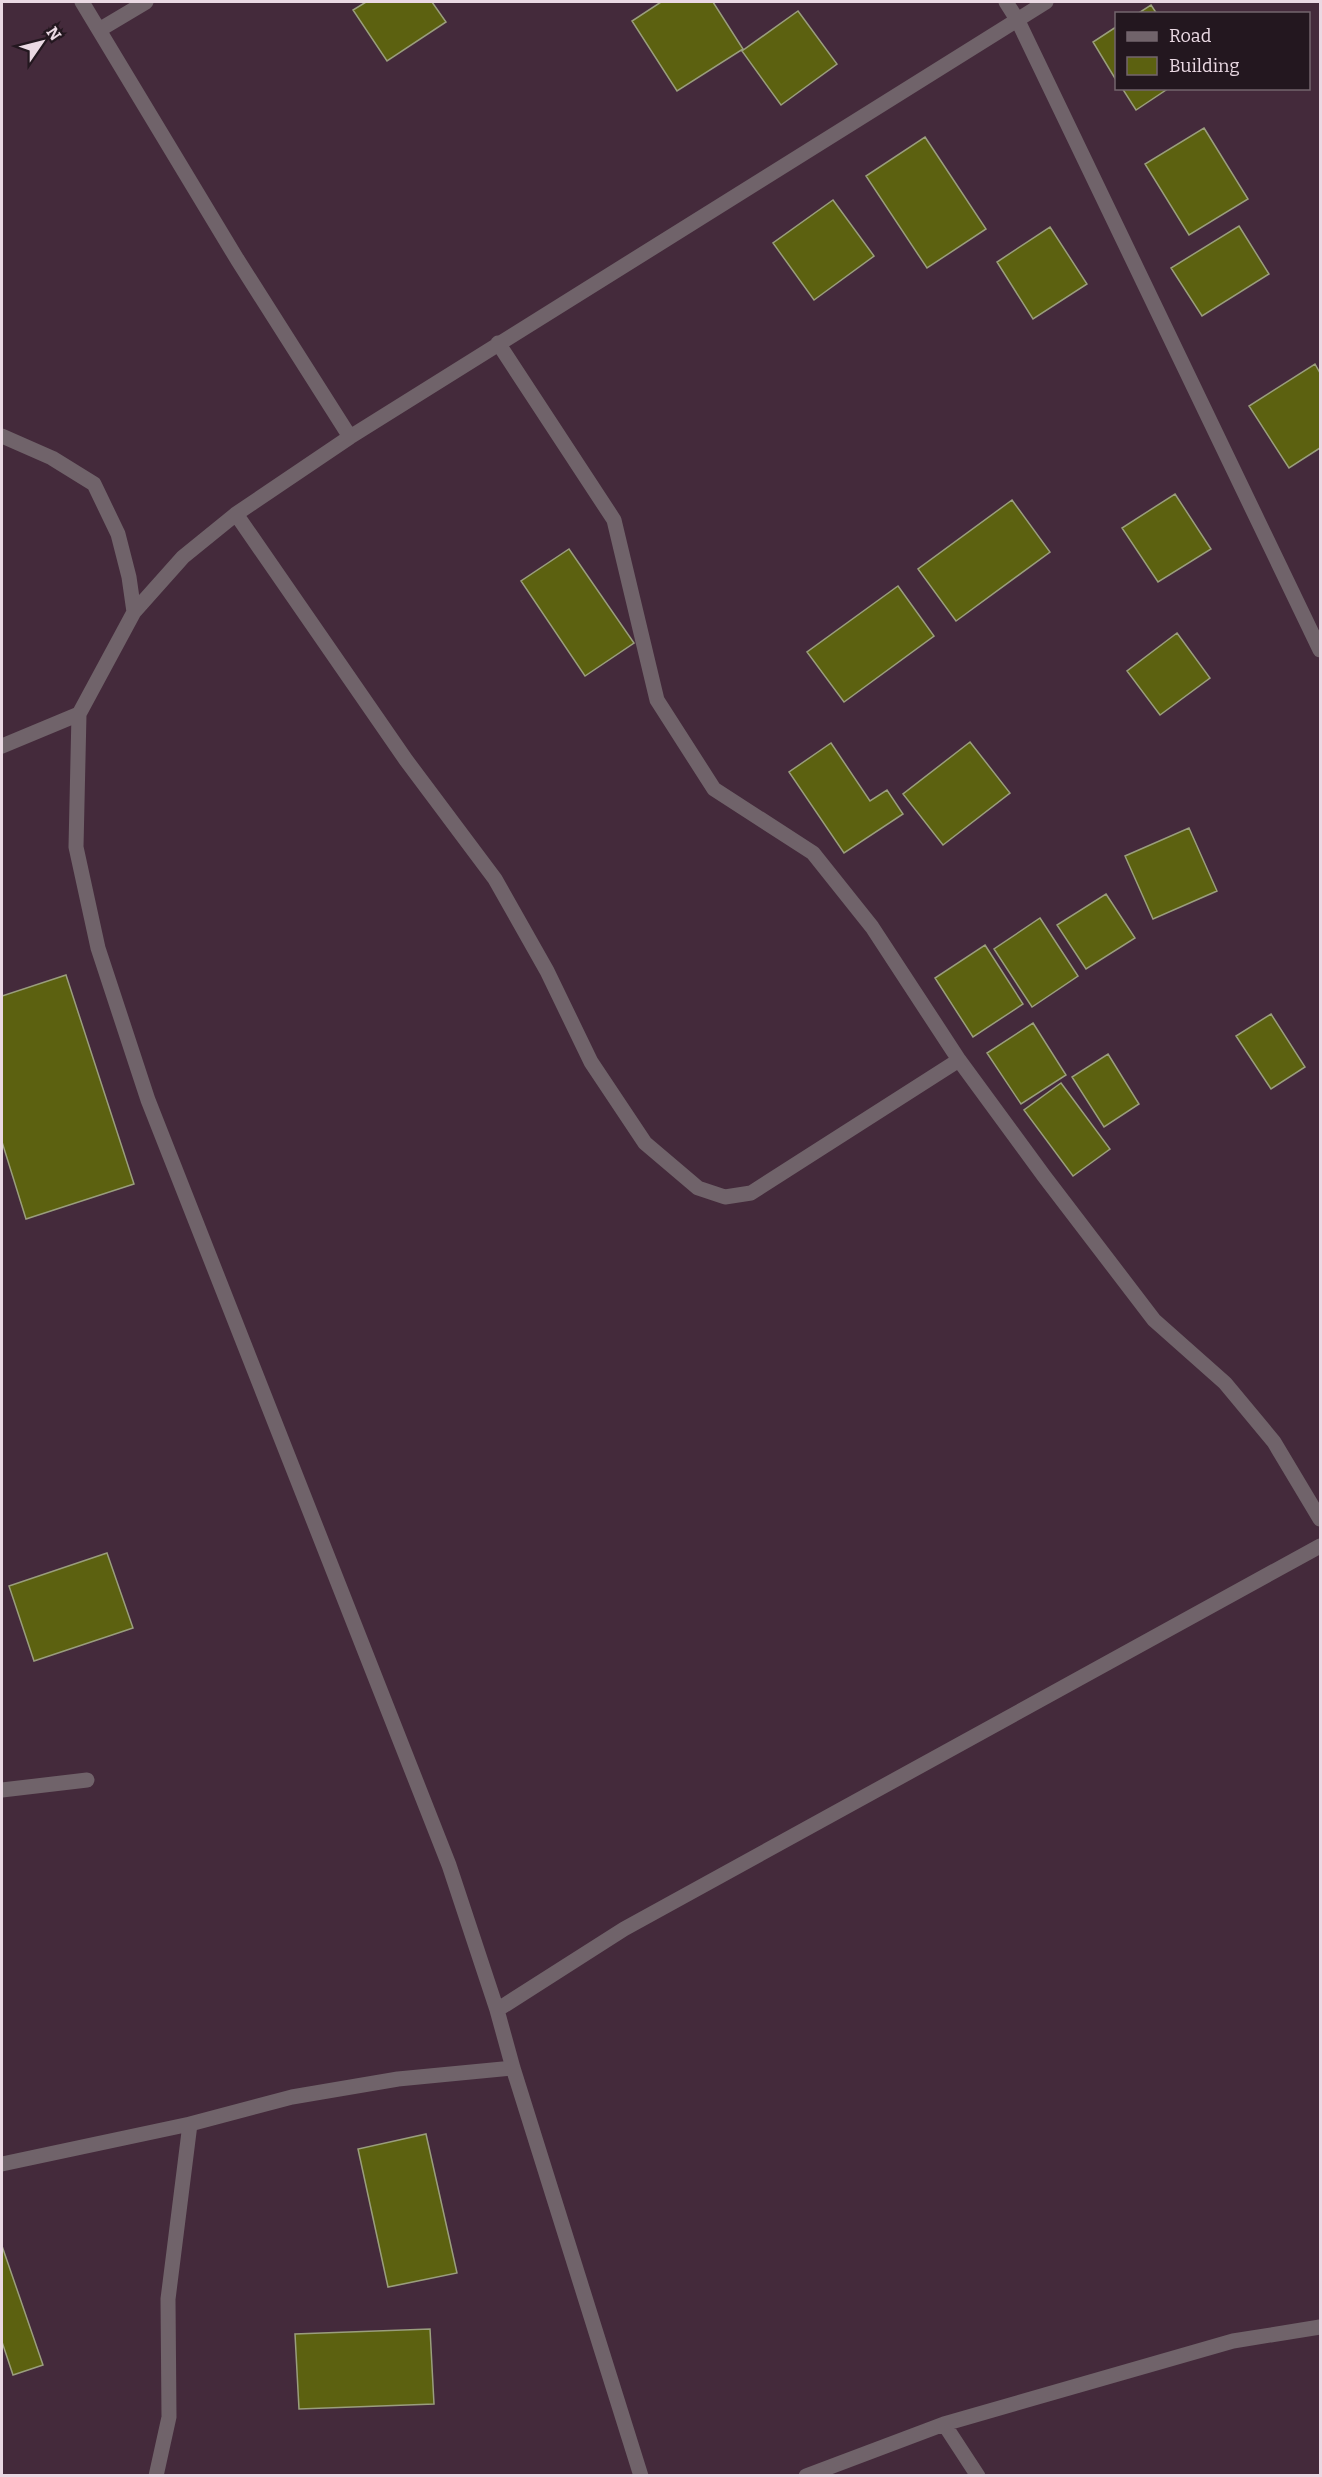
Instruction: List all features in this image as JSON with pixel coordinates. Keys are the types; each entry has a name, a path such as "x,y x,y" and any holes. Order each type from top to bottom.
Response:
{"street":[{"path":"82,2 237,259 350,437"},
{"path":"99,30 146,2"},
{"path":"1006,2 1018,21 1320,650"},
{"path":"641,2475 450,1865 148,1100 98,948 76,847 78,714 134,612 183,558 236,514 350,437 498,343 1046,2"},
{"path":"498,343 614,520 657,700 714,789 813,853 872,927 959,1060 1154,1320 1225,1383 1274,1442 1320,1519"},
{"path":"2,436 52,459 94,484 118,534 129,577 134,612"},
{"path":"236,514 406,760 495,879 547,971 591,1062 645,1143 698,1188 724,1197 751,1194 959,1060"},
{"path":"2,746 78,714"},
{"path":"497,2010 624,1929 1320,1546"},
{"path":"2,1790 87,1780"},
{"path":"2,2164 190,2124 292,2097 398,2079 513,2068"},
{"path":"156,2475 169,2417 168,2299 190,2124"},
{"path":"806,2475 944,2424 1233,2341 1320,2326"},
{"path":"944,2424 978,2475"}],"building":[{"path":"366,2 432,2 446,22 387,61 353,10"},
{"path":"661,2 713,2 743,49 677,91 632,21"},
{"path":"1151,5 1156,12 1140,12"},
{"path":"798,11 837,64 781,105 742,51"},
{"path":"1115,28 1115,78 1093,42"},
{"path":"1123,90 1166,90 1136,110"},
{"path":"1204,128 1248,199 1189,235 1145,164"},
{"path":"925,137 986,229 927,268 866,176"},
{"path":"833,200 874,256 814,300 773,243"},
{"path":"1239,226 1269,274 1202,316 1171,268"},
{"path":"1050,227 1087,284 1033,319 997,262"},
{"path":"1315,364 1320,373 1320,448 1289,468 1249,406"},
{"path":"1175,494 1211,549 1158,582 1122,528"},
{"path":"1012,500 1050,552 956,621 918,569"},
{"path":"569,549 634,643 585,676 521,581"},
{"path":"898,586 934,636 844,702 807,652"},
{"path":"1177,633 1210,678 1160,715 1127,671"},
{"path":"970,742 1010,793 943,845 903,794"},
{"path":"831,743 870,801 887,790 903,814 844,853 789,772"},
{"path":"1189,828 1217,891 1153,919 1125,856"},
{"path":"1106,894 1135,938 1086,969 1057,925"},
{"path":"1040,918 1078,976 1032,1007 994,949"},
{"path":"985,945 1023,1004 973,1037 935,978"},
{"path":"66,975 134,1184 26,1219 2,1142 2,996"},
{"path":"1271,1014 1305,1067 1271,1089 1236,1036"},
{"path":"1033,1023 1066,1075 1021,1104 987,1053"},
{"path":"1108,1054 1139,1104 1104,1127 1072,1077"},
{"path":"1061,1083 1110,1149 1073,1176 1024,1110"},
{"path":"107,1553 133,1628 34,1661 9,1586"},
{"path":"426,2134 457,2273 388,2287 358,2149"},
{"path":"2,2246 43,2365 13,2375 2,2342"},
{"path":"430,2329 434,2404 299,2409 295,2334"}]}
